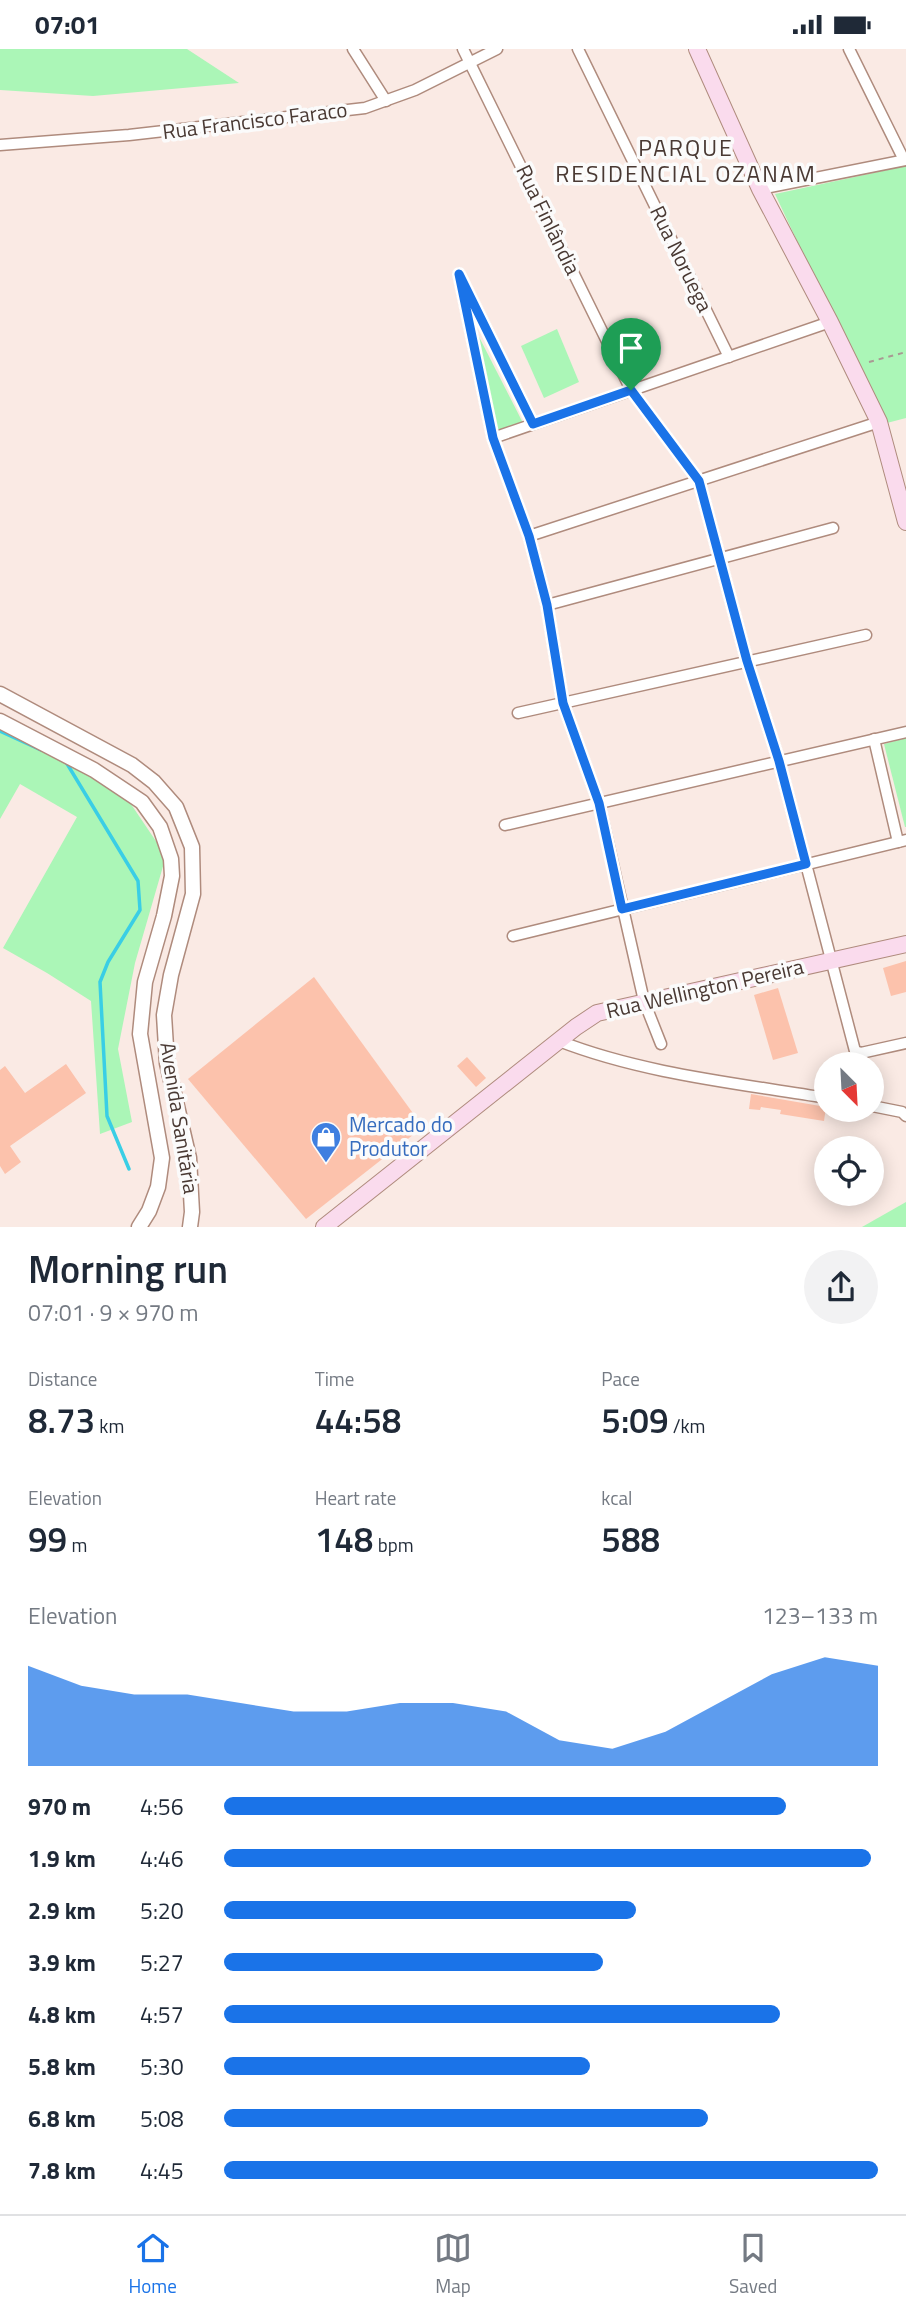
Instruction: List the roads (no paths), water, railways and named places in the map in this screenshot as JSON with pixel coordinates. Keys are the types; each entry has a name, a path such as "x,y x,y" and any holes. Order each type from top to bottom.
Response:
{"main road":[{"path":"697,49 761,189 879,422 906,522"},
{"name":"Rua Wellington Pereira","path":"324,1227 597,1013 906,944"}],"street":[{"path":"353,49 386,101"},
{"name":"Rua Finlândia","path":"463,49 631,390 699,481"},
{"name":"Rua Francisco Faraco","path":"0,145 129,135 365,108 415,90 497,49"},
{"name":"Rua Noruega","path":"578,49 729,357"},
{"path":"761,189 905,160 849,49"},
{"path":"533,424 459,274 493,438 529,536 547,605 563,703 599,803 644,1001 661,1045"},
{"path":"493,438 830,322"},
{"path":"529,536 879,422"},
{"path":"699,481 747,661 779,761 855,1051 861,1053 906,1043"},
{"path":"547,605 833,529"},
{"path":"518,713 866,635"},
{"name":"Avenida Sanitária","path":"0,694 132,765 154,782 176,807 192,846 193,894 171,975 164,1015 167,1063 189,1158 192,1212 190,1227"},
{"name":"Avenida Sanitária","path":"0,721 94,770 142,802 160,827 171,859 172,876 164,916 145,982 140,1034 162,1158 159,1187 139,1227"},
{"path":"505,825 906,732"},
{"path":"513,936 902,841 874,739"},
{"path":"559,1041 589,1053 640,1066 814,1096"},
{"path":"884,1109 905,1113"}],"waterway":[{"path":"0,731 41,750"},
{"path":"66,762 138,881 140,910 108,962 100,982 107,1116 129,1169"}],"place":[{"name":"Mercado do Produtor","path":"326,1164"}],"district":[{"name":"PARQUE RESIDENCIAL OZANAM","path":"686,161"}]}
